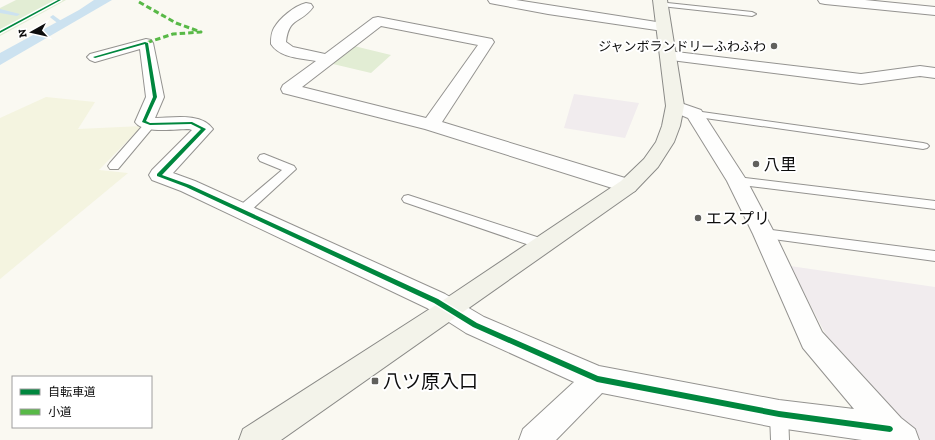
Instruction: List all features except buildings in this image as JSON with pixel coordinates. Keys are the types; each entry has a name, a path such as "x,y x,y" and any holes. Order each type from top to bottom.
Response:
{"street":[{"path":"495,0 548,10 663,27"},
{"path":"824,0 935,11"},
{"path":"660,2 668,56 685,110 737,181 764,234 812,340 897,435"},
{"path":"306,7 287,21 280,30 278,44 288,51 328,59"},
{"path":"431,125 487,42 378,21 289,89 431,125 628,186"},
{"path":"95,57 146,43 155,97 144,122 150,124 192,123 204,129 159,175 188,186 436,302 475,326 597,379 780,427 897,435"},
{"path":"668,56 861,79 920,71 935,73"},
{"path":"254,440 544,245 628,186 651,163 665,142 672,126 685,110"},
{"path":"534,440 597,379"}],"lane":[{"path":"660,2 752,14"},
{"path":"685,110 923,146"},
{"path":"114,166 150,124"},
{"path":"242,211 290,169 264,158"},
{"path":"737,181 935,205"},
{"path":"408,199 544,245"},
{"path":"764,234 935,256"}],"shaded area":[{"path":"574,94 639,103 625,138 564,128"},
{"path":"790,266 935,287 935,440 918,440 895,426 826,335"}],"green space":[{"path":"16,0 66,0 0,36 0,8"},
{"path":"354,46 391,55 371,73 333,64"},
{"path":"46,97 95,102 78,129 142,126 99,170 128,173 0,279 0,118"}],"water":[{"path":"94,0 112,0 0,65 0,53 79,10"}],"waterway":[{"path":"0,11 17,14"},
{"path":"53,17 62,24"}],"marked path":[{"path":"139,2 176,23 201,32 173,34 146,43"}],"cycle path":[{"path":"0,32 60,0"},
{"path":"95,57 146,43 155,97 144,122 150,124 192,123 204,129 159,175 188,186 436,301 475,325 597,379 779,414 890,429"}],"place":[{"name":"ジャンボランドリーふわふわ","path":"774,46"},
{"name":"八里","path":"756,164"},
{"name":"エスプリ","path":"698,218"},
{"name":"八ツ原入口","path":"375,381"}]}
